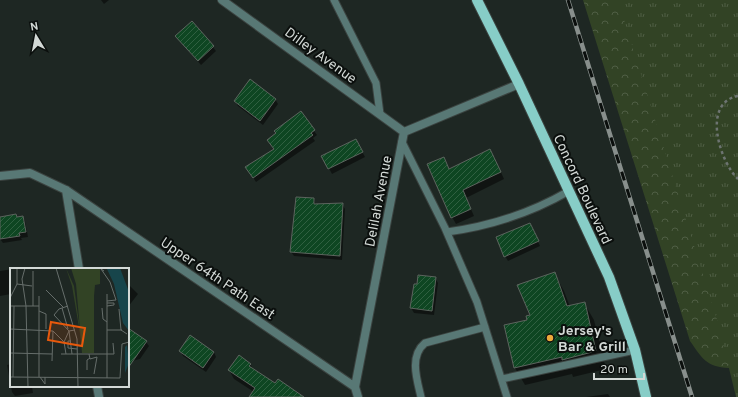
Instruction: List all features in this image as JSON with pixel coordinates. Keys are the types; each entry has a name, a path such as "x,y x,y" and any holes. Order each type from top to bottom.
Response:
{"main road":[{"name":"Concord Boulevard","path":"477,0 519,84 609,277 635,350 646,397"}],"street":[{"name":"Dilley Avenue","path":"222,0 404,132"},
{"path":"404,132 519,84"},
{"name":"Delilah Avenue","path":"358,397 355,387 404,132"},
{"name":"Upper 64th Path East","path":"0,176 30,174 66,190 355,387"},
{"path":"66,190 79,268"},
{"path":"97,387 99,397"}],"lane":[{"path":"334,0 376,83 380,114"},
{"path":"402,142 447,232 477,302 507,397"},
{"path":"447,232 499,222 538,208 569,191"},
{"path":"421,397 415,371 417,354 420,347 425,343 485,327"},
{"path":"502,379 635,350"}],"path":[{"path":"738,96 733,97 722,104 717,115 716,131 729,167 738,179"}],"green space":[{"path":"583,0 629,0 736,355 729,368 710,364 702,357 690,341"},
{"path":"618,0 738,0 738,397 736,397 718,323"}],"building":[{"path":"192,21 214,46 198,61 175,36"},
{"path":"250,79 276,99 260,121 234,101"},
{"path":"301,111 315,130 311,133 313,135 253,178 245,167 274,149 267,140 276,133 274,131"},
{"path":"356,139 363,152 328,169 321,156"},
{"path":"490,149 501,172 463,190 471,209 451,218 427,164 444,157 449,169"},
{"path":"296,197 314,198 314,204 343,203 340,256 290,252"},
{"path":"16,214 17,217 23,216 26,232 19,233 20,236 0,239 0,217"},
{"path":"530,223 539,241 504,257 496,237"},
{"name":"Jersey's Bar & Grill","path":"555,272 567,306 585,302 596,351 562,360 562,357 514,368 504,325 527,320 526,316 530,315 517,285"},
{"path":"418,275 436,277 432,311 410,308 414,284 417,284"},
{"path":"129,329 147,341 129,367"},
{"path":"190,335 214,352 203,368 179,351"},
{"path":"239,355 251,364 249,366 275,383 278,379 304,397 249,397 255,388 228,370"}],"railway":[{"path":"568,0 692,397"}],"place":[{"name":"Jersey's Bar & Grill","path":"550,338"}]}
